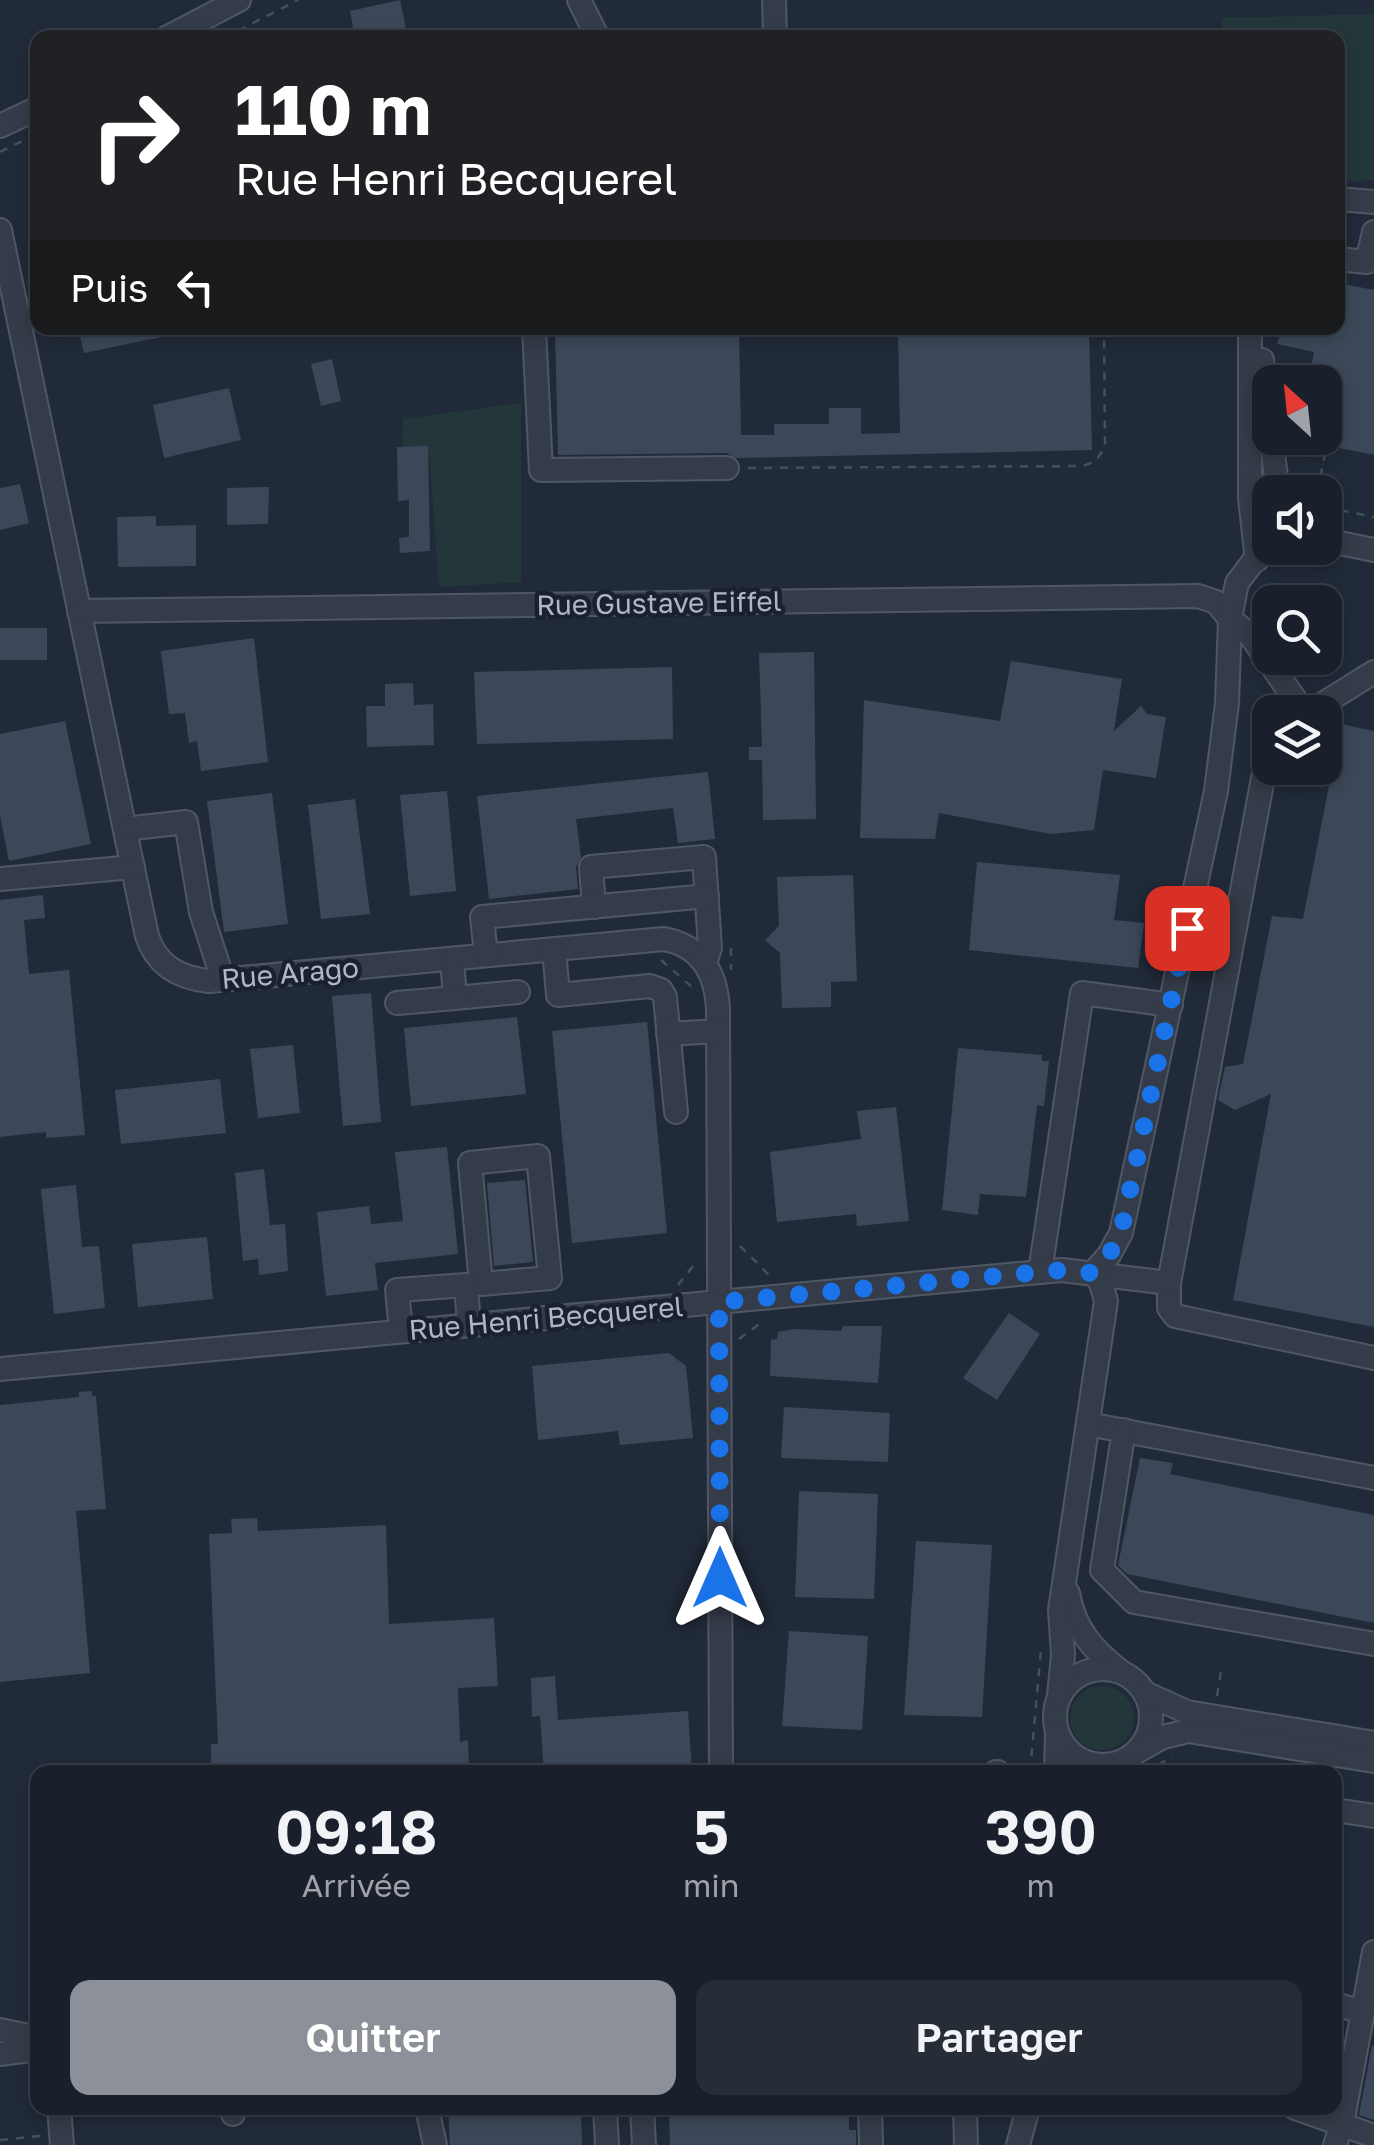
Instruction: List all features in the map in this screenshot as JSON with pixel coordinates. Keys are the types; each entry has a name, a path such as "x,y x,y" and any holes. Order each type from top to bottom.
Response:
{"street":[{"path":"181,30 239,0"},
{"path":"579,0 594,30"},
{"path":"774,0 774,30"},
{"path":"0,112 30,99"},
{"path":"0,126 30,112"},
{"path":"1345,200 1374,202"},
{"name":"Rue Arago","path":"0,230 147,936 162,962 183,976 224,980 664,940 692,949 705,962"},
{"path":"1345,260 1367,262 1374,232"},
{"path":"534,335 541,470 727,468"},
{"path":"1250,335 1252,505"},
{"path":"1260,335 1263,365"},
{"path":"1342,543 1374,550"},
{"path":"1056,1765 1055,1714 1063,1655 1060,1610 1106,1302 1101,1283 1093,1273 1109,1255 1121,1232 1219,770 1227,702 1230,619 1237,583 1252,558"},
{"name":"Rue Gustave Eiffel","path":"79,610 1186,596 1216,602 1258,645 1295,695"},
{"path":"1335,695 1374,672"},
{"path":"1262,785 1170,1283 1170,1308 1175,1316 1374,1358"},
{"path":"125,830 186,822 201,912 224,980"},
{"path":"594,906 591,868 704,857 710,948 705,962 716,985 718,1031 720,1765"},
{"path":"0,878 132,867"},
{"path":"486,955 482,917 708,896"},
{"path":"554,949 558,995 658,987 665,998 676,1112"},
{"path":"452,958 455,998"},
{"path":"397,1003 518,992"},
{"path":"1040,1272 1082,992 1171,1004"},
{"path":"668,1034 718,1031"},
{"path":"538,1156 550,1278 512,1281 481,1284 470,1163 538,1156"},
{"name":"Rue Henri Becquerel","path":"0,1368 1040,1272 1074,1270 1170,1283"},
{"path":"512,1281 515,1321"},
{"path":"401,1331 397,1290 466,1285 469,1325"},
{"path":"1088,1424 1374,1478"},
{"path":"1124,1430 1102,1570 1134,1602 1374,1644"},
{"path":"1068,1575 1070,1604 1079,1630 1098,1653 1145,1693 1187,1712 1374,1744"},
{"path":"1059,1696 1071,1681 1087,1672 1106,1669 1124,1674"},
{"path":"1116,1763 1144,1742 1151,1721 1145,1693"},
{"path":"1116,1763 1163,1737 1188,1732 1374,1761"},
{"path":"1057,1733 1068,1750 1083,1761 1098,1765"},
{"path":"1342,1811 1374,1816"},
{"path":"1342,2114 1374,1952"},
{"path":"1342,2006 1363,2012"},
{"path":"0,2030 30,2036"},
{"path":"0,2054 30,2051"},
{"path":"429,2115 435,2145"},
{"path":"605,2115 606,2145"},
{"path":"642,2115 644,2145"},
{"path":"870,2115 872,2145"},
{"path":"965,2115 966,2145"},
{"path":"1018,2145 1026,2115"},
{"path":"1306,2115 1338,2134 1374,2136"}],"path":[{"path":"240,30 298,0"},
{"path":"0,152 30,136"},
{"path":"727,468 1082,466 1096,461 1104,446 1104,335"},
{"path":"1342,510 1374,517"},
{"path":"653,953 702,996"},
{"path":"731,1238 772,1278 778,1278"},
{"path":"1031,1765 1042,1636"},
{"path":"1216,1706 1222,1665"},
{"path":"0,2140 61,2127"}],"green space":[{"path":"1374,14 1374,180 1345,182 1345,30 1222,30 1222,18"},
{"path":"521,403 521,582 439,587 429,453 402,447 403,419"},
{"path":"1102,1686 1125,1695 1134,1718 1125,1741 1102,1750 1079,1741 1070,1718 1079,1695"}],"building":[{"path":"400,0 406,30 354,30 350,11"},
{"path":"1345,284 1374,290 1374,455 1342,448 1342,365 1311,365 1314,352 1277,344 1280,335 1345,335"},
{"path":"80,335 171,335 84,353"},
{"path":"555,335 739,335 741,435 774,435 774,424 829,424 829,408 861,408 861,434 900,433 898,335 1089,335 1092,450 737,458 727,453 558,455"},
{"path":"332,359 341,401 321,406 311,364"},
{"path":"229,388 241,440 164,458 153,405"},
{"path":"428,446 430,551 400,553 399,538 409,537 409,500 398,501 397,447"},
{"path":"20,484 29,523 0,530 0,488"},
{"path":"269,487 268,524 227,525 227,488"},
{"path":"156,516 156,526 196,525 196,566 118,567 117,517"},
{"path":"0,628 47,628 47,660 0,660"},
{"path":"254,638 268,762 201,771 197,741 189,743 185,713 169,714 161,651"},
{"path":"814,652 816,819 763,820 762,760 749,760 749,747 762,747 759,653"},
{"path":"1011,661 1122,679 1114,731 1141,706 1147,714 1166,717 1156,778 1103,770 1094,830 1051,834 939,813 935,839 860,838 864,700 1000,721"},
{"path":"672,667 673,739 477,744 474,672"},
{"path":"413,683 414,705 433,704 434,745 367,747 366,706 385,706 385,684"},
{"path":"65,721 91,844 9,861 0,816 0,734"},
{"path":"1342,724 1374,731 1374,1327 1233,1300 1271,1094 1235,1110 1218,1100 1225,1067 1243,1064 1272,916 1303,919 1329,785 1342,785"},
{"path":"708,772 715,839 678,843 673,808 576,819 581,857 576,867 578,889 489,899 477,796"},
{"path":"447,791 456,891 410,896 400,795"},
{"path":"272,793 288,924 224,932 207,801"},
{"path":"355,799 370,914 321,919 308,805"},
{"path":"977,862 1120,875 1114,920 1144,923 1138,968 969,950"},
{"path":"853,875 857,981 831,982 831,1007 782,1008 780,953 765,940 779,926 777,877"},
{"path":"43,895 45,918 24,920 29,974 69,970 85,1135 46,1138 46,1132 0,1137 0,900"},
{"path":"371,993 381,1122 343,1126 332,996"},
{"path":"517,1017 526,1094 411,1106 404,1028"},
{"path":"647,1022 667,1233 572,1243 552,1031"},
{"path":"293,1045 300,1113 258,1118 250,1049"},
{"path":"958,1048 1042,1055 1042,1061 1049,1061 1044,1106 1037,1105 1026,1197 980,1194 978,1215 942,1210"},
{"path":"220,1079 226,1133 121,1144 115,1090"},
{"path":"896,1107 909,1221 857,1226 856,1214 777,1222 770,1152 861,1139 857,1111"},
{"path":"447,1147 458,1254 375,1263 378,1290 326,1296 317,1212 369,1206 371,1224 403,1221 395,1152"},
{"path":"264,1169 270,1225 285,1224 288,1271 259,1275 258,1259 243,1261 235,1173"},
{"path":"525,1180 533,1262 494,1266 487,1183"},
{"path":"76,1185 82,1247 99,1246 105,1308 54,1314 41,1189"},
{"path":"207,1237 213,1299 138,1307 132,1244"},
{"path":"1009,1313 1040,1334 997,1400 963,1378"},
{"path":"843,1326 882,1326 878,1383 770,1376 771,1340 777,1339 778,1332 841,1331"},
{"path":"669,1353 686,1366 693,1438 620,1445 618,1431 538,1440 532,1366"},
{"path":"92,1391 92,1396 96,1396 106,1509 76,1511 90,1673 0,1682 0,1405 79,1397 79,1392"},
{"path":"784,1407 890,1413 888,1462 781,1458"},
{"path":"1140,1458 1173,1463 1170,1474 1374,1515 1374,1623 1127,1574 1118,1565"},
{"path":"799,1491 878,1494 874,1599 795,1597"},
{"path":"257,1518 258,1531 386,1525 389,1624 494,1618 498,1686 458,1688 460,1742 468,1740 469,1765 211,1765 211,1744 218,1744 209,1534 232,1533 231,1519"},
{"path":"916,1541 992,1545 982,1717 904,1715"},
{"path":"789,1631 868,1636 862,1730 782,1726"},
{"path":"555,1676 558,1720 688,1711 692,1765 544,1765 540,1716 532,1717 531,1678"},
{"path":"1374,2046 1374,2120 1359,2115"},
{"path":"448,2115 581,2115 582,2145 450,2145"},
{"path":"669,2115 849,2115 849,2130 856,2130 856,2145 670,2145"}],"route":[{"path":"720,1578 719,1302 1062,1270 1093,1273 1116,1245 1121,1232 1187,928"}]}
